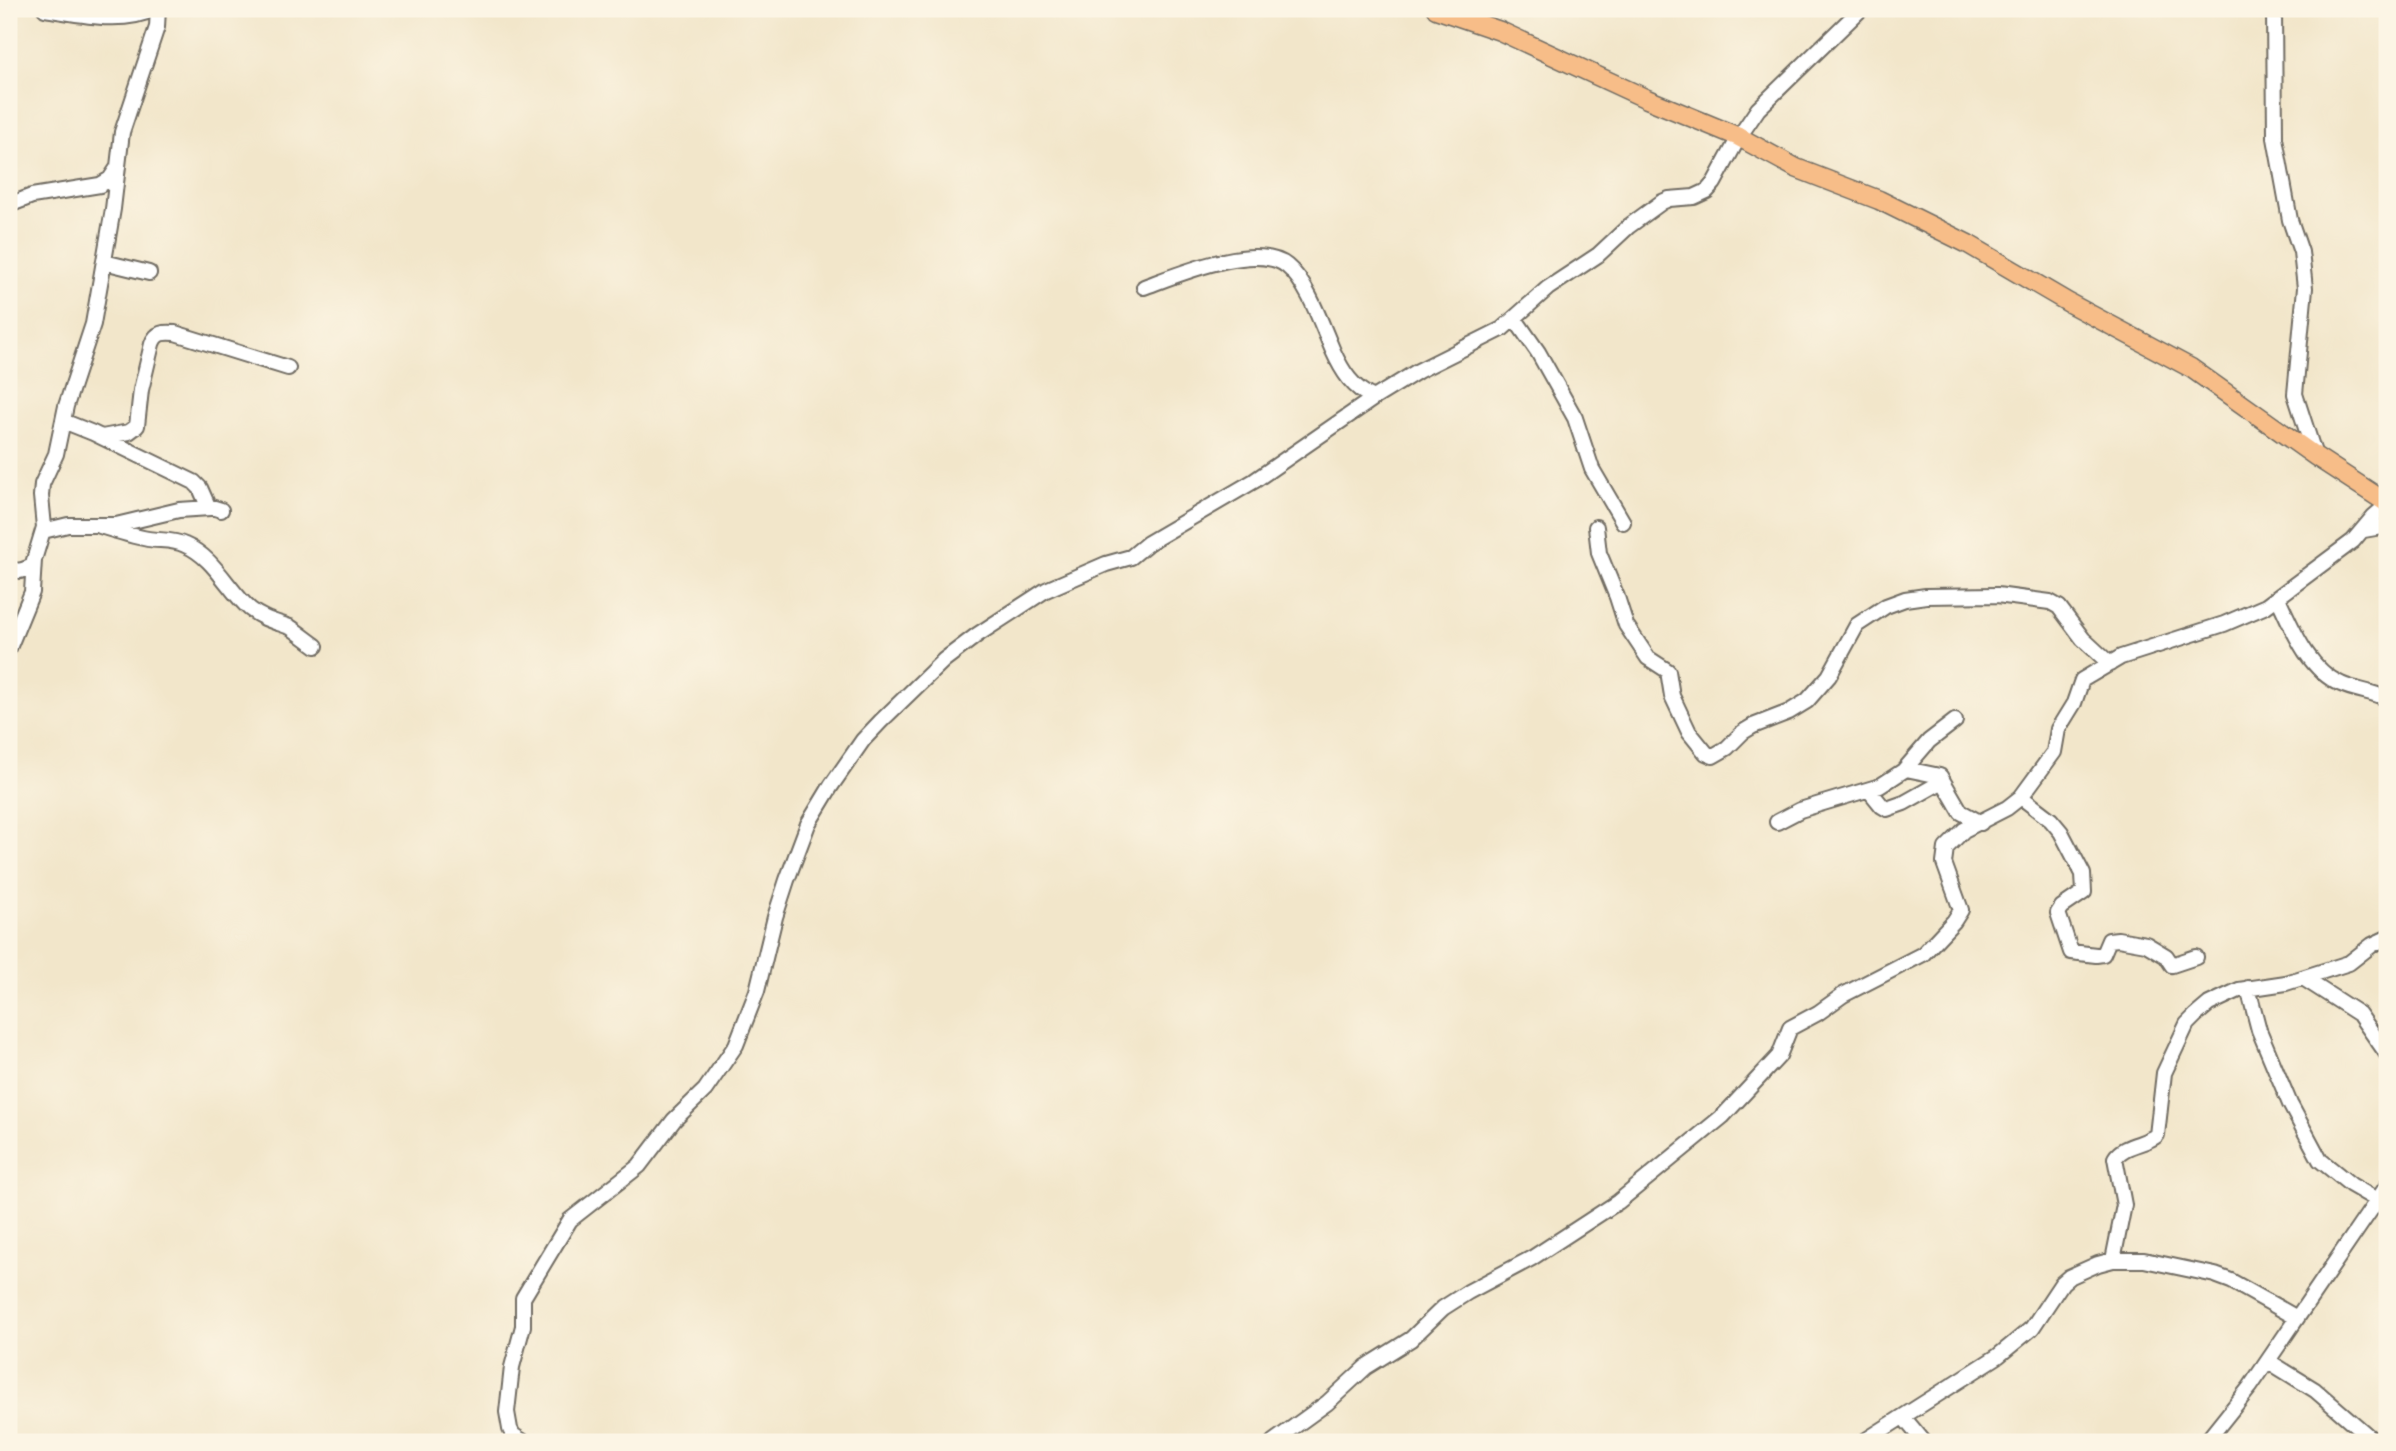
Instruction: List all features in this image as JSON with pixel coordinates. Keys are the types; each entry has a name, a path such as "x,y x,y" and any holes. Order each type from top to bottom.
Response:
{"main road":[{"path":"1436,9 1500,31 1647,99 1739,137 1796,168 1872,197 1968,244 2069,303 2161,351 2213,383 2387,504"}],"street":[{"path":"9,648 32,592 33,566 43,531 41,489 56,454 69,394 93,324 119,166 122,132 157,27 156,9 133,17 82,15 45,9"},
{"path":"524,1442 513,1435 507,1412 512,1367 523,1326 523,1298 570,1220 639,1166 674,1120 705,1090 736,1045 757,991 775,917 808,824 863,740 944,660 1009,612 1076,576 1137,554 1151,541 1254,481 1374,398 1418,371 1475,344 1515,319 1548,288 1598,255 1629,226 1662,202 1695,197 1707,191 1759,109 1861,9"},
{"path":"2274,9 2275,138 2290,220 2301,252 2305,288 2295,394 2315,456"},
{"path":"9,205 32,196 100,185 110,178 119,166"},
{"path":"1144,287 1212,265 1252,257 1278,260 1299,280 1348,378 1356,388 1374,398"},
{"path":"104,262 149,272"},
{"path":"1515,319 1538,352 1575,418 1592,469 1623,522"},
{"path":"102,437 129,432 137,426 142,385 153,340 163,333 175,333 288,368"},
{"path":"43,531 68,525 100,526 179,510 215,509 194,482 63,421"},
{"path":"1273,1442 1327,1403 1366,1367 1411,1339 1443,1308 1532,1258 1618,1202 1676,1156 1723,1116 1776,1059 1788,1030 1796,1023 1928,949 1954,921 1961,909 1944,863 1946,848 1964,830 1981,823 2021,797 2054,752 2058,729 2074,703 2082,680 2149,646 2244,617 2278,598 2364,530 2387,504"},
{"path":"100,526 147,539 169,540 186,545 204,558 232,587 238,598 258,615 293,628 299,636 316,646"},
{"path":"2364,530 2387,526"},
{"path":"1596,527 1599,554 1626,625 1647,658 1668,671 1672,696 1689,732 1698,745 1711,756 1717,755 1757,723 1789,712 1807,701 1829,676 1857,625 1886,606 1905,599 1997,595 2050,602 2059,607 2083,639 2110,664"},
{"path":"9,569 20,571 33,566"},
{"path":"2278,598 2298,638 2326,676 2387,699"},
{"path":"1777,822 1800,810 1880,786 1904,770 1929,741 1955,721"},
{"path":"1904,770 1938,776 1961,812 1981,823"},
{"path":"1869,790 1886,809 1904,803 1943,781"},
{"path":"2021,797 2057,826 2083,874 2084,892 2058,913 2071,952 2103,954 2109,941 2118,939 2146,943 2165,956 2172,965 2196,957"},
{"path":"2113,1260 2124,1205 2116,1155 2157,1135 2165,1073 2191,1019 2209,1004 2248,988 2303,978 2349,963 2372,945 2387,939"},
{"path":"2303,978 2359,1014 2387,1054"},
{"path":"2248,988 2259,1030 2290,1104 2320,1160 2351,1185 2377,1199"},
{"path":"2206,1442 2268,1361 2387,1186"},
{"path":"1863,1442 1998,1356 2032,1328 2062,1283 2069,1277 2113,1260 2144,1260 2216,1275 2297,1318"},
{"path":"2268,1361 2315,1390 2375,1442"},
{"path":"1904,1418 1924,1442"}]}
